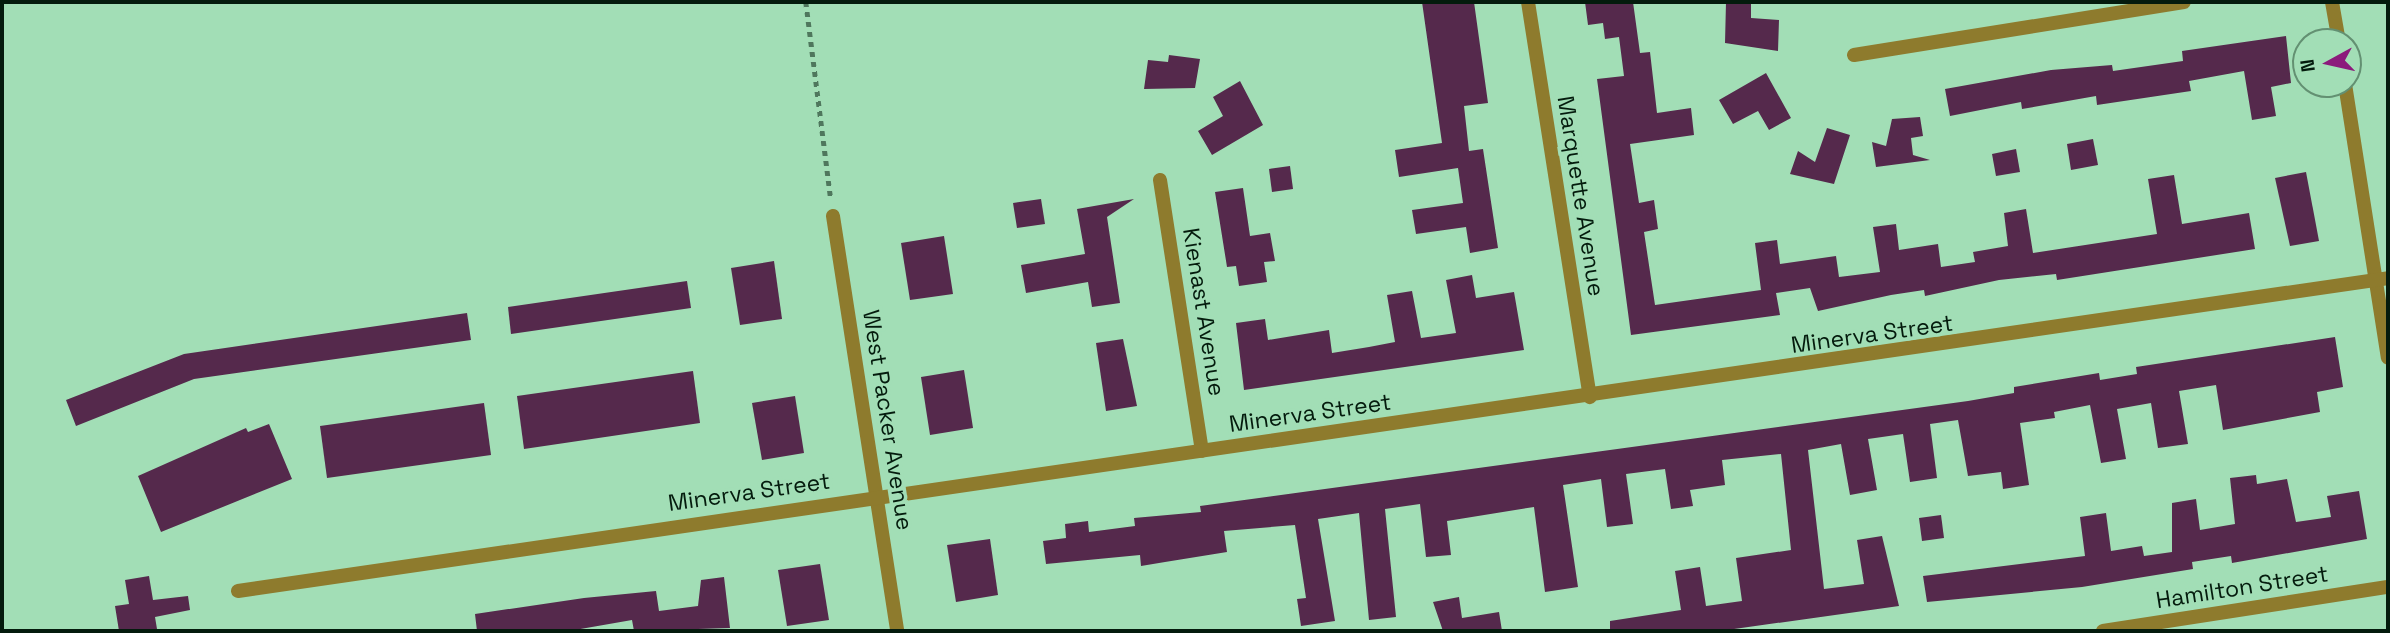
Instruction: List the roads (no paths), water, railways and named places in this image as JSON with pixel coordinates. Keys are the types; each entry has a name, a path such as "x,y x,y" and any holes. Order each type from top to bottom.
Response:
{"street":[{"name":"Marquette Avenue","path":"1528,2 1590,397"},
{"path":"1854,55 2184,2"},
{"path":"2332,2 2337,28"},
{"path":"2348,98 2382,279 2388,358"},
{"name":"Kienast Avenue","path":"1160,180 1202,451"},
{"name":"West Packer Avenue","path":"833,216 897,631"},
{"name":"Minerva Street","path":"238,591 877,496 1590,397 2382,279"},
{"name":"Hamilton Street","path":"2103,631 2388,587"}]}
